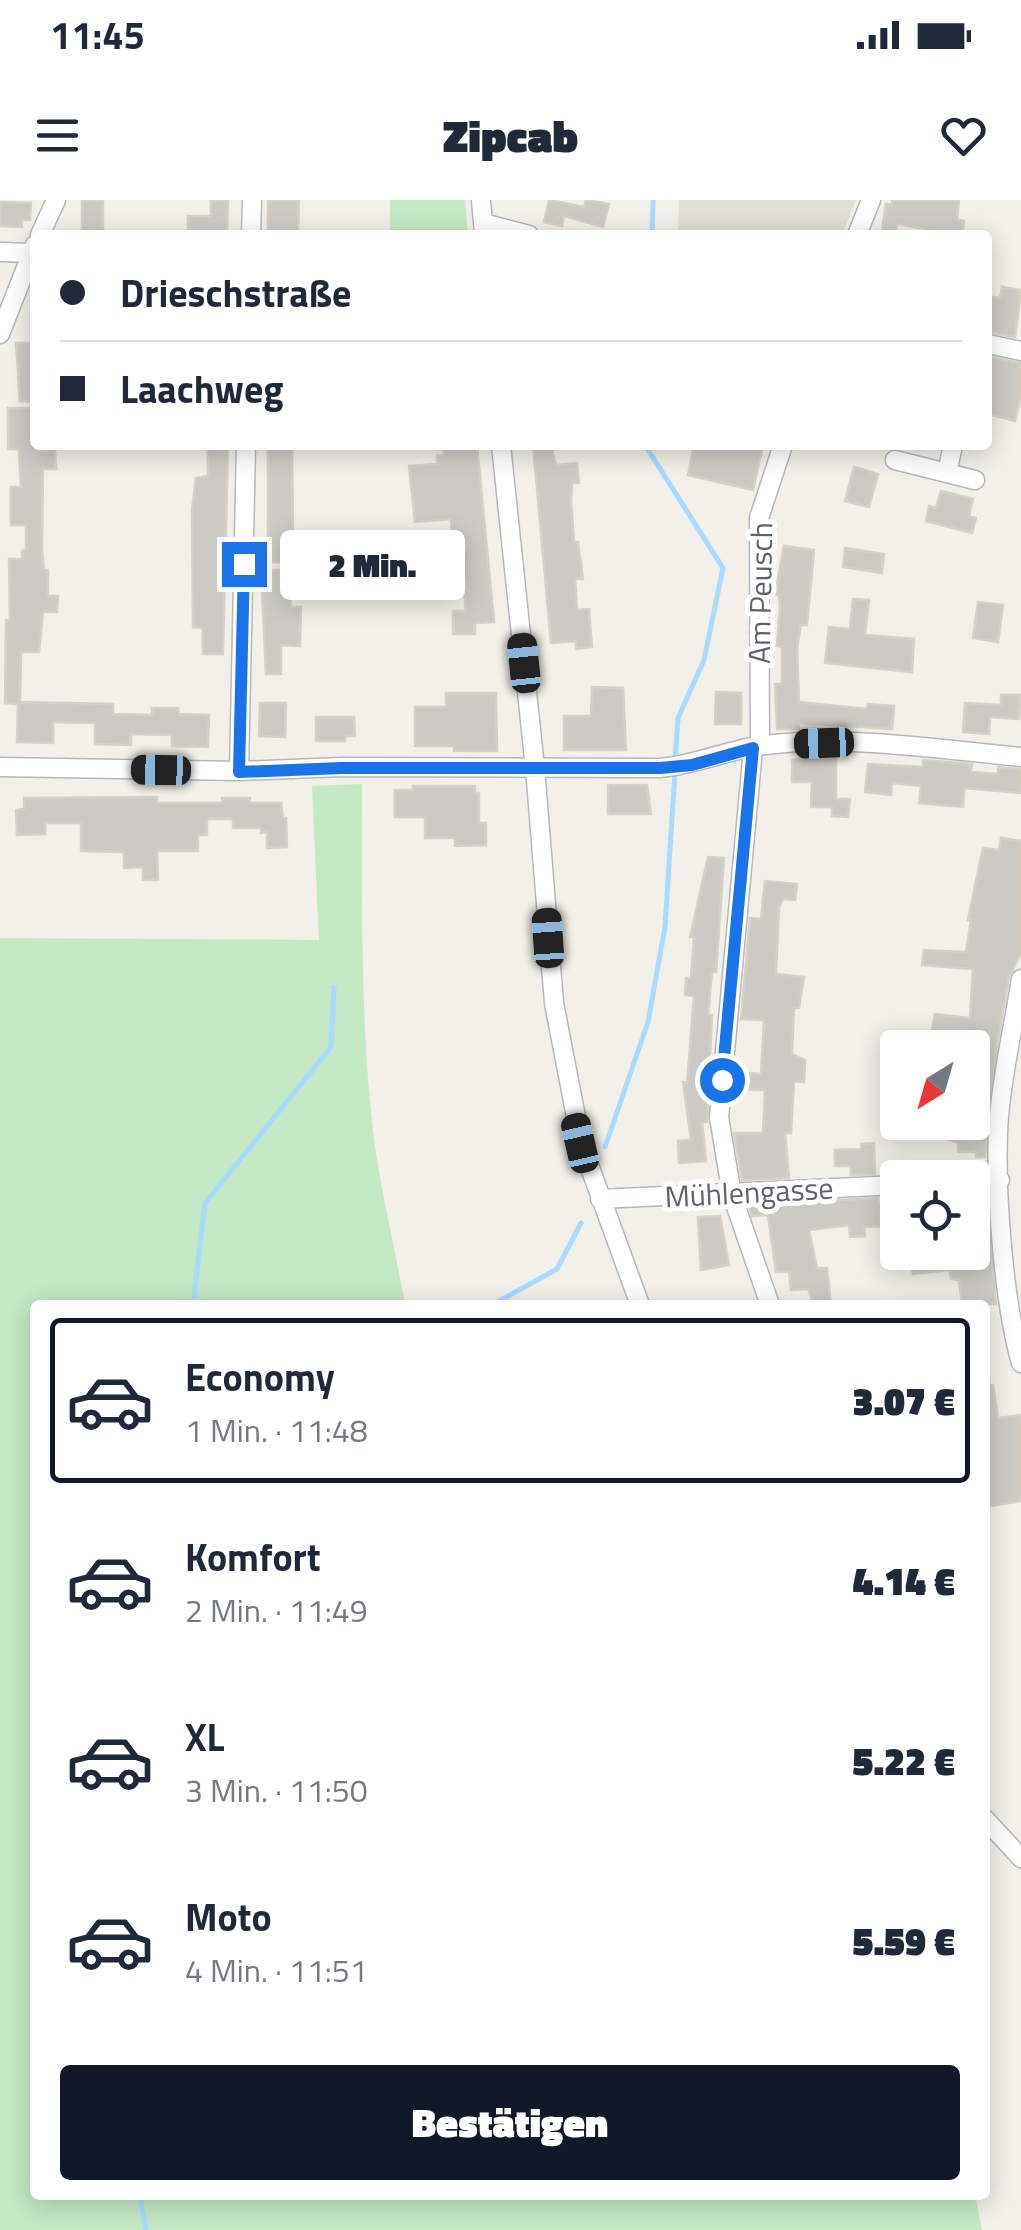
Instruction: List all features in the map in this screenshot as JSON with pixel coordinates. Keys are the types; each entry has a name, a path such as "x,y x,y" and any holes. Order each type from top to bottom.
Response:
{"street":[{"path":"42,230 56,200"},
{"path":"251,230 252,200"},
{"path":"482,200 483,229"},
{"path":"859,230 871,200"},
{"path":"0,252 30,249"},
{"path":"0,334 30,257"},
{"path":"992,345 1021,352"},
{"path":"239,772 246,450"},
{"path":"502,450 535,768 554,1003 580,1143 638,1300"},
{"name":"Am Peusch","path":"768,1300 732,1194 719,1117 757,747 759,518 781,450"},
{"path":"946,473 953,450"},
{"path":"895,460 976,480"},
{"path":"0,767 239,772 660,768 692,765 757,747 856,742 1021,757"},
{"path":"1021,979 999,1116 1009,1302 1021,1362"},
{"path":"999,1156 1021,1156"},
{"path":"990,1180 1000,1180"},
{"name":"Mühlengasse","path":"600,1199 880,1187"},
{"path":"990,1824 1021,1858"}],"shaded area":[{"path":"679,200 856,200 844,230 678,230"}],"green space":[{"path":"390,200 465,200 468,230 390,230"},
{"path":"362,784 363,958 369,1088 380,1174 404,1300 30,1300 30,2200 976,2200 982,2230 0,2230 0,938 319,940 312,786"}],"building":[{"path":"82,200 103,200 103,230 82,230"},
{"path":"211,200 228,200 227,230 188,230 188,216 211,216"},
{"path":"268,200 299,200 298,230 268,230"},
{"path":"549,200 584,207 586,200 609,204 603,227 564,216 562,226 544,222"},
{"path":"892,200 959,200 957,220 964,221 963,230 897,224 896,230 882,230 886,204 892,205"},
{"path":"0,202 31,203 30,220 22,220 22,227 0,226"},
{"path":"1002,287 1021,290 1015,337 992,333 992,297 1000,298"},
{"path":"16,343 30,343 30,402 20,401"},
{"path":"992,358 1021,363 1021,396 1015,421 992,415"},
{"path":"8,408 30,408 30,450 55,451 56,469 43,469 42,550 44,570 48,570 48,596 58,596 57,612 43,612 39,652 21,652 20,702 113,704 113,714 152,715 152,708 178,708 179,714 209,715 208,747 172,746 172,735 131,734 131,745 95,744 95,723 53,722 53,743 17,742 18,704 5,703 6,620 10,620 9,559 22,559 26,525 11,525 11,487 21,487 19,449 8,449"},
{"path":"208,450 228,450 223,654 203,654 203,628 193,627 192,510 196,478 208,476"},
{"path":"268,450 292,450 293,541 305,541 305,563 268,562"},
{"path":"443,450 477,450 494,622 475,623 475,634 453,634 453,611 465,611 465,583 419,588 417,550 453,547 451,519 415,522 409,466 437,464 437,455 444,455"},
{"path":"533,450 552,450 556,465 577,463 579,483 572,483 571,502 574,542 578,542 583,579 575,579 577,610 589,609 592,647 576,649 576,641 551,643"},
{"path":"693,450 762,450 753,490 688,475"},
{"path":"854,467 878,474 869,507 845,501"},
{"path":"941,491 973,499 969,516 976,518 972,533 926,521 929,506 936,508"},
{"path":"784,546 814,550 807,625 801,625 797,648 799,702 867,709 868,704 894,706 892,729 799,723 799,729 777,729 775,684 782,684 782,647 777,646 780,608 779,595 775,595"},
{"path":"845,548 884,554 882,573 843,567"},
{"path":"261,570 279,570 280,590 291,590 291,607 301,607 300,646 281,645 281,674 266,674"},
{"path":"853,599 869,600 865,635 914,639 912,672 825,663 829,627 850,629"},
{"path":"978,602 1003,605 998,642 973,638"},
{"path":"592,687 623,688 626,750 564,750 564,716 591,716"},
{"path":"716,692 741,693 741,724 715,724"},
{"path":"446,693 496,693 497,751 415,746 415,707 446,707"},
{"path":"1001,695 1021,695 1019,719 990,717 989,734 963,732 965,703 1001,705"},
{"path":"260,703 286,703 285,737 259,736"},
{"path":"316,717 354,717 355,736 345,736 345,741 316,741"},
{"path":"836,758 836,799 850,799 848,817 832,816 832,807 811,807 812,782 792,782 792,760"},
{"path":"923,760 972,764 971,772 998,774 998,767 1021,769 1021,793 964,788 963,807 919,803 921,786 892,783 891,795 865,792 868,764 923,767"},
{"path":"608,785 647,785 651,814 608,814"},
{"path":"413,786 475,786 475,793 479,793 479,823 486,823 486,845 455,846 455,838 425,838 425,817 395,817 395,790 413,790"},
{"path":"157,797 157,803 222,803 222,798 250,798 250,803 281,803 287,847 267,848 267,832 261,833 261,828 233,828 233,819 207,819 207,835 198,835 198,851 157,851 158,880 143,880 143,867 124,868 124,852 81,851 81,823 45,823 45,834 17,835 16,810 24,809 24,798"},
{"path":"1001,838 1021,841 1021,953 1009,977 990,1110 990,1030 932,1030 935,1014 970,1018 973,969 922,965 924,950 966,952 968,920 983,848 999,850"},
{"path":"708,857 724,858 716,972 712,972 708,1015 712,1015 707,1122 702,1122 706,1161 679,1163 678,1141 691,1140 683,1082 687,1083 694,996 685,995 686,978 691,978 694,937 690,937"},
{"path":"765,881 797,884 795,900 783,899 779,907 776,974 804,977 799,1008 794,1008 792,1054 805,1060 804,1082 794,1081 791,1133 785,1133 789,1178 742,1180 734,1133 763,1133 765,1090 734,1089 736,1072 761,1074 764,1020 741,1019 750,918 761,919"},
{"path":"951,1140 987,1140 985,1157 976,1157 976,1152 958,1152 958,1143"},
{"path":"874,1143 875,1174 851,1175 851,1166 835,1166 835,1150 861,1149 861,1144"},
{"path":"878,1198 880,1226 864,1227 865,1236 850,1237 849,1225 809,1230 817,1268 827,1268 830,1300 812,1300 808,1289 791,1290 789,1272 776,1272 768,1215 752,1216 749,1205"},
{"path":"720,1216 729,1265 701,1270 698,1217"},
{"path":"990,1237 996,1304 990,1304 990,1300 961,1300 959,1280 951,1279 950,1270 990,1270"},
{"path":"912,1270 950,1270 913,1274"},
{"path":"990,1385 998,1418 1021,1415 1021,1501 990,1506"}],"waterway":[{"path":"652,230 653,200"},
{"path":"648,450 723,568 704,660 678,718 675,761"},
{"path":"605,1147 648,1022 665,927 675,772"},
{"path":"194,1300 205,1203 331,1047 334,987"},
{"path":"501,1300 557,1269 581,1223"},
{"path":"141,2200 146,2230"}],"route":[{"path":"244,564 239,772 342,768 660,768 692,765 753,748 722,1080"}]}
